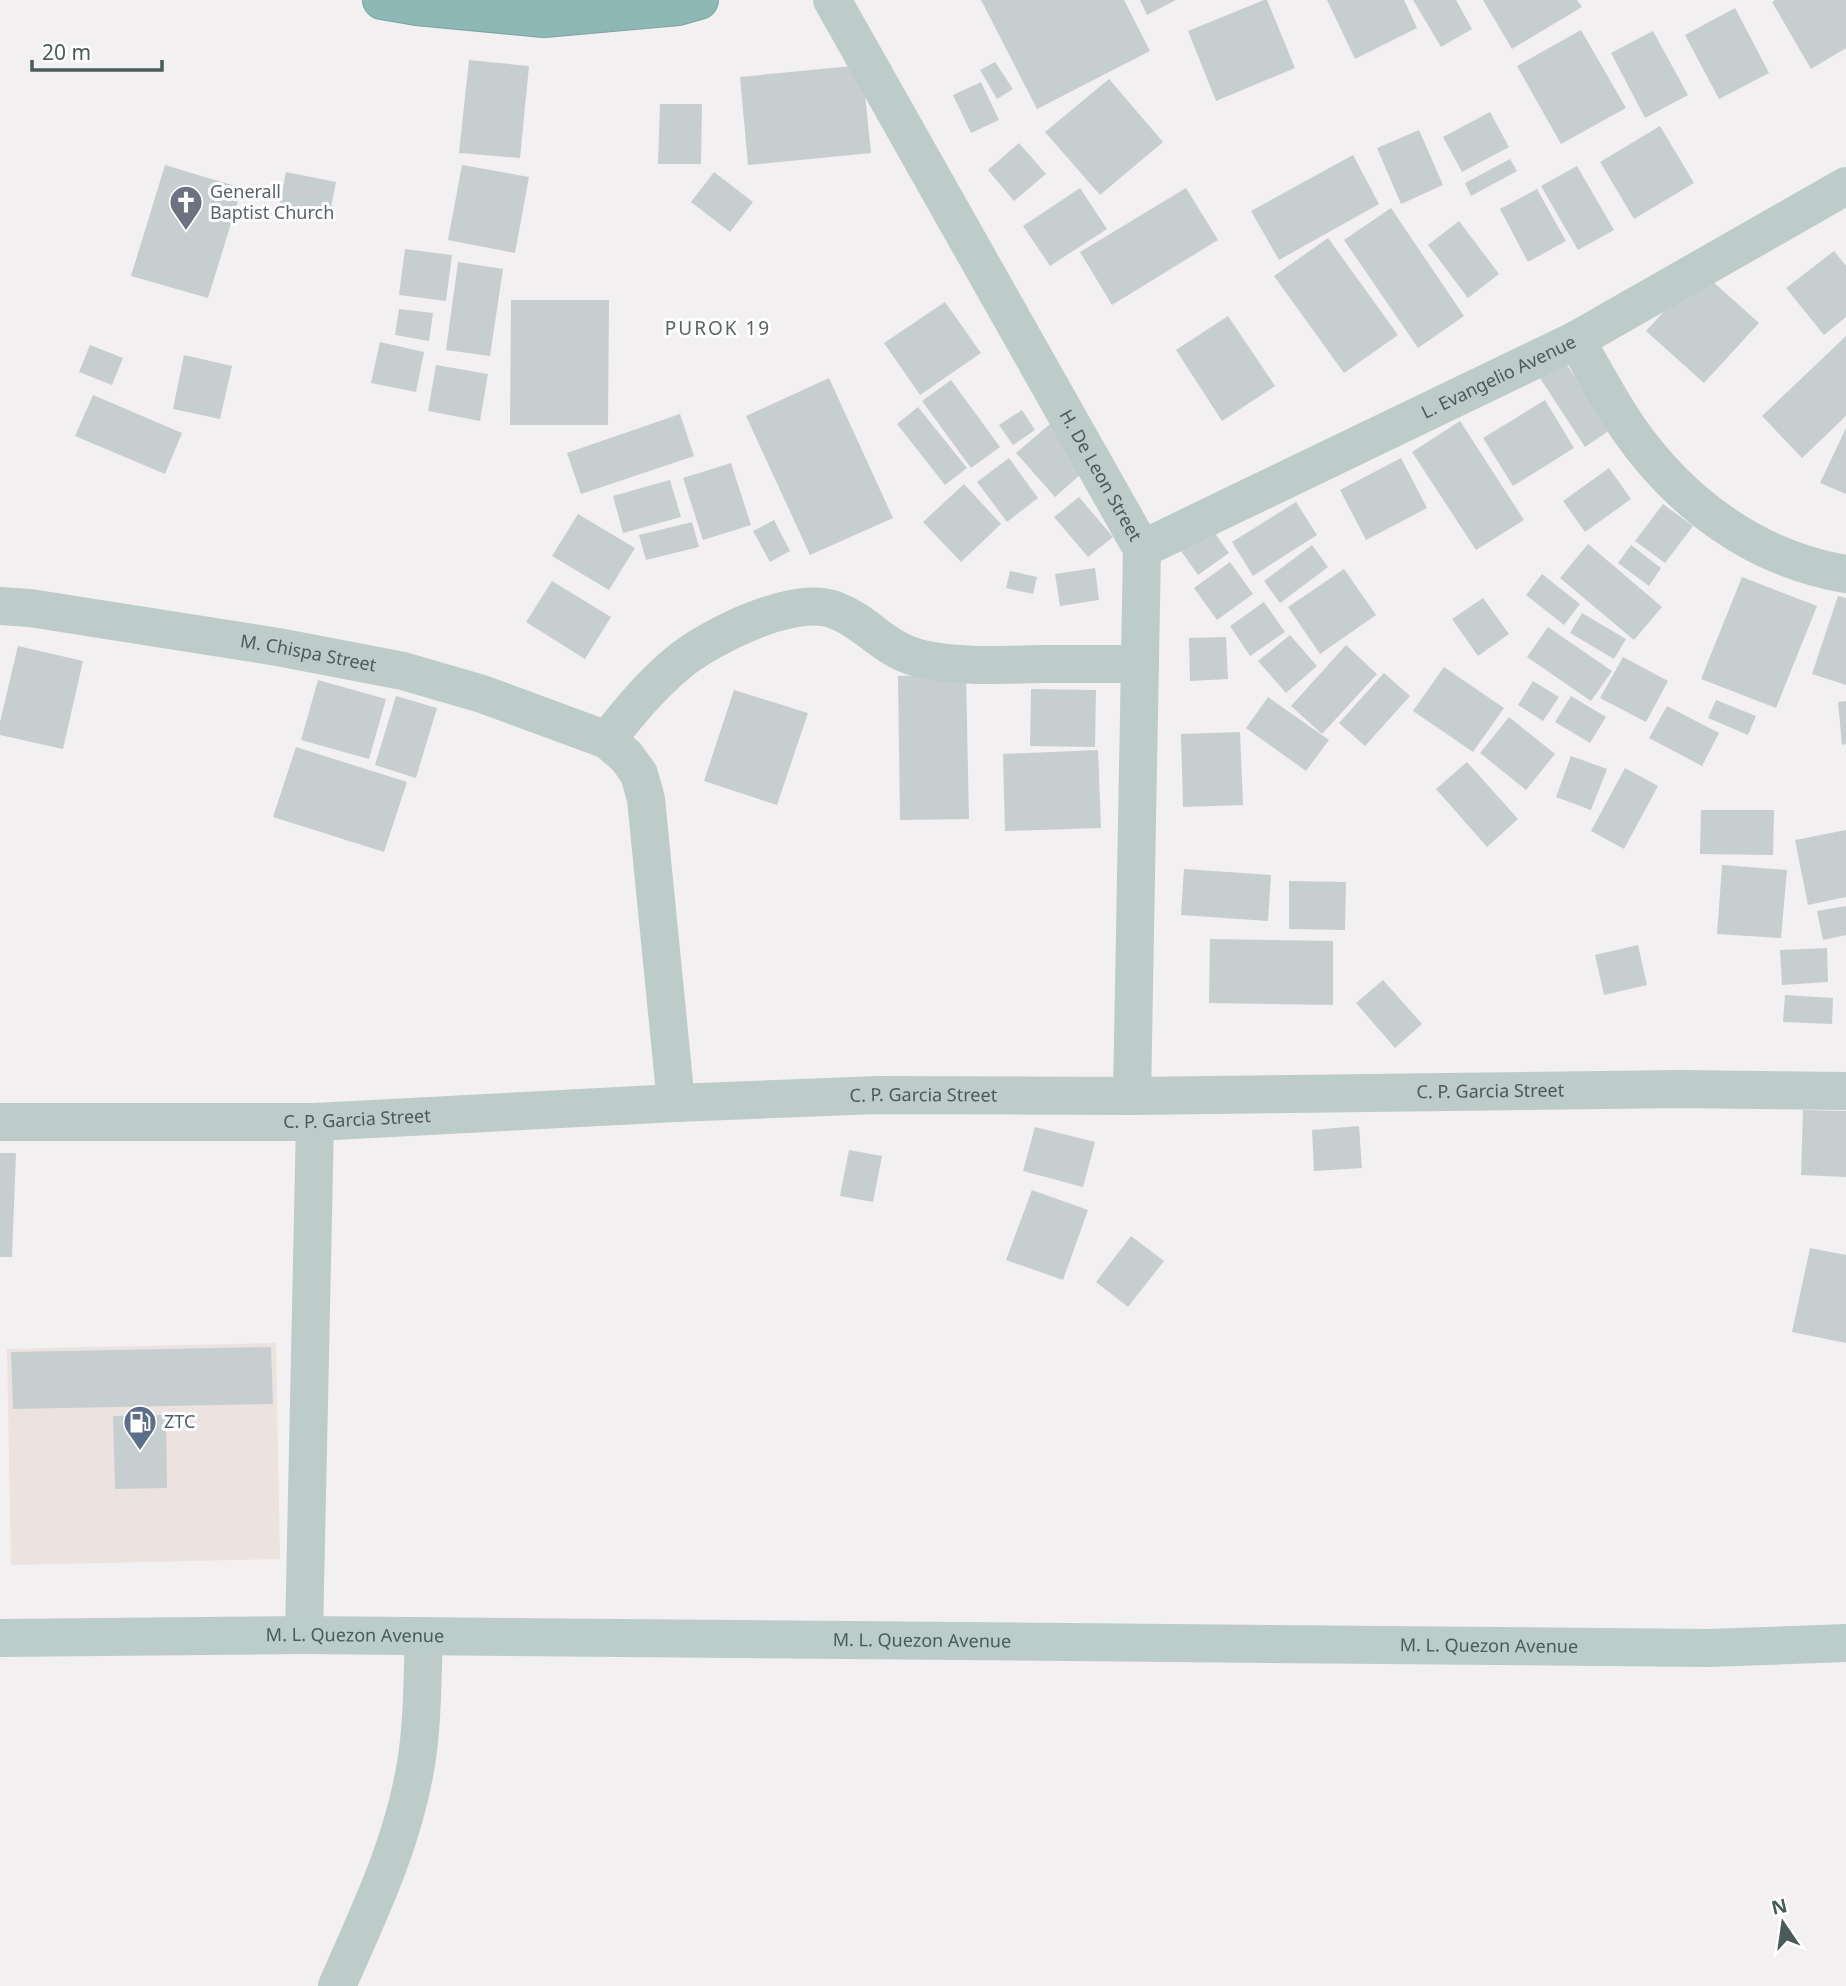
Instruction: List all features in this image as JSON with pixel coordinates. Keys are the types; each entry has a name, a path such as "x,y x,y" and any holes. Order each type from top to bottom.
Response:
{"highway":[{"path":"382,0 544,18 678,6 699,0"}],"main road":[{"name":"M. L. Quezon Avenue","path":"0,1638 304,1635 1694,1648 1846,1643"}],"street":[{"name":"H. De Leon Street","path":"832,0 1142,549 1132,1096"},
{"name":"L. Evangelio Avenue","path":"1142,549 1576,340 1846,186"},
{"path":"1576,340 1627,427 1678,488 1732,532 1774,554 1784,559 1846,574"},
{"path":"676,1103 646,799 639,774 626,756 607,740 644,694 681,661 737,628 771,614 804,605 824,606 838,611 885,645 925,660 968,665 1140,664"},
{"name":"M. Chispa Street","path":"0,606 30,608 278,647 403,671 482,694 607,740"},
{"name":"C. P. Garcia Street","path":"0,1122 315,1122 878,1095 1132,1096 1680,1089 1846,1091"},
{"path":"304,1635 315,1122"},
{"path":"337,1986 392,1859 415,1774 424,1636"}],"shaded area":[{"path":"276,1343 280,1559 11,1565 7,1349"}],"building":[{"path":"981,0 1124,0 1150,51 1037,109"},
{"path":"1140,0 1176,0 1147,15"},
{"path":"1267,0 1295,68 1216,101 1188,31"},
{"path":"1327,0 1404,0 1417,28 1355,59"},
{"path":"1413,0 1456,0 1472,29 1441,47"},
{"path":"1483,0 1577,0 1582,7 1512,49"},
{"path":"1846,0 1846,48 1811,69 1772,2"},
{"path":"1735,8 1769,73 1719,99 1685,35"},
{"path":"1581,30 1626,108 1561,144 1517,66"},
{"path":"1653,31 1688,95 1645,118 1611,53"},
{"path":"469,60 529,66 520,158 459,153"},
{"path":"995,62 1013,89 997,99 980,70"},
{"path":"862,65 871,153 748,165 740,77"},
{"path":"1109,79 1163,142 1100,195 1045,132"},
{"path":"981,82 999,120 971,133 953,95"},
{"path":"660,104 702,104 701,164 658,164"},
{"path":"1490,112 1509,147 1462,172 1443,137"},
{"path":"1660,126 1694,183 1634,219 1600,162"},
{"path":"1419,130 1443,185 1401,204 1377,148"},
{"path":"1019,143 1046,174 1014,201 988,170"},
{"path":"1353,155 1379,204 1279,260 1251,211"},
{"path":"1510,159 1517,171 1471,196 1465,183"},
{"name":"Generall Baptist Church","path":"165,165 242,188 208,298 131,276"},
{"path":"462,165 529,177 515,253 448,240"},
{"path":"1577,166 1614,230 1578,250 1541,186"},
{"path":"286,172 336,182 329,218 279,209"},
{"path":"714,172 753,202 730,232 691,202"},
{"path":"1080,188 1107,229 1050,266 1023,226"},
{"path":"1186,188 1218,240 1112,305 1080,252"},
{"path":"1537,189 1566,241 1528,262 1500,209"},
{"path":"1391,208 1464,316 1418,348 1344,240"},
{"path":"1459,221 1499,274 1468,298 1428,245"},
{"path":"1328,238 1398,335 1344,373 1274,276"},
{"path":"405,249 452,255 446,301 399,295"},
{"path":"1834,251 1846,266 1846,317 1824,335 1786,288"},
{"path":"458,262 503,269 490,356 446,350"},
{"path":"1701,271 1759,323 1704,383 1646,331"},
{"path":"511,300 609,300 608,425 510,425"},
{"path":"945,302 981,353 920,395 884,343"},
{"path":"399,309 433,313 429,341 395,335"},
{"path":"1228,316 1275,386 1222,421 1176,350"},
{"path":"1846,336 1846,416 1802,458 1762,416"},
{"path":"380,342 424,352 416,392 371,383"},
{"path":"90,345 123,358 112,385 79,372"},
{"path":"184,355 232,366 220,419 173,409"},
{"path":"1563,359 1610,430 1585,447 1538,375"},
{"path":"436,365 488,374 480,421 428,411"},
{"path":"829,378 893,518 810,555 746,416"},
{"path":"951,380 1000,447 971,468 922,401"},
{"path":"93,395 182,433 165,474 75,436"},
{"path":"1545,400 1574,448 1513,486 1483,438"},
{"path":"918,407 967,468 945,485 897,424"},
{"path":"1022,410 1035,430 1013,445 999,425"},
{"path":"680,414 694,456 581,494 567,453"},
{"path":"1460,421 1524,520 1476,550 1412,452"},
{"path":"1050,424 1089,467 1055,497 1016,453"},
{"path":"1846,428 1846,494 1820,483"},
{"path":"1009,458 1038,498 1007,522 977,482"},
{"path":"1401,458 1427,508 1366,540 1340,490"},
{"path":"731,463 751,525 703,540 683,478"},
{"path":"1609,468 1631,499 1585,532 1563,501"},
{"path":"670,480 681,517 623,533 613,496"},
{"path":"964,484 1001,524 961,562 923,522"},
{"path":"1079,497 1113,537 1088,557 1054,517"},
{"path":"1296,502 1317,535 1253,576 1232,542"},
{"path":"1663,504 1693,526 1665,563 1635,541"},
{"path":"578,514 635,548 609,590 552,556"},
{"path":"774,520 790,551 770,562 753,531"},
{"path":"692,522 699,547 646,560 639,535"},
{"path":"1212,529 1229,553 1198,575 1181,551"},
{"path":"1588,544 1662,607 1634,640 1560,578"},
{"path":"1312,545 1328,567 1280,603 1264,581"},
{"path":"1631,545 1661,568 1649,586 1618,563"},
{"path":"1230,562 1253,594 1217,620 1194,588"},
{"path":"1095,568 1099,600 1060,606 1055,574"},
{"path":"1344,569 1376,615 1320,654 1288,607"},
{"path":"1010,571 1037,577 1033,594 1006,588"},
{"path":"1542,574 1580,604 1564,625 1526,595"},
{"path":"1742,577 1817,606 1776,708 1701,679"},
{"path":"552,581 611,617 585,659 526,622"},
{"path":"1838,596 1846,598 1846,685 1812,674"},
{"path":"1483,598 1509,634 1478,656 1452,619"},
{"path":"1264,602 1285,632 1250,656 1230,626"},
{"path":"1582,613 1626,639 1614,659 1570,633"},
{"path":"1548,627 1612,671 1591,701 1527,657"},
{"path":"1290,635 1317,666 1286,693 1258,661"},
{"path":"1226,637 1228,679 1190,681 1189,638"},
{"path":"1346,645 1377,674 1322,734 1291,706"},
{"path":"18,646 83,661 63,749 0,735 0,722"},
{"path":"1623,657 1668,681 1646,722 1600,698"},
{"path":"1444,667 1504,708 1473,752 1413,711"},
{"path":"1384,673 1410,696 1365,746 1339,723"},
{"path":"966,674 969,819 900,820 898,676"},
{"path":"318,680 386,699 369,759 301,740"},
{"path":"1533,681 1559,697 1543,721 1518,705"},
{"path":"1031,689 1096,690 1095,747 1030,746"},
{"path":"734,690 808,713 777,805 704,781"},
{"path":"396,696 437,708 416,778 375,765"},
{"path":"1571,696 1606,717 1590,743 1555,722"},
{"path":"1268,697 1329,740 1306,771 1246,728"},
{"path":"1716,700 1756,716 1748,735 1708,718"},
{"path":"1846,701 1846,744 1842,745 1838,702"},
{"path":"1667,706 1719,733 1702,766 1649,738"},
{"path":"1509,717 1555,754 1526,790 1480,753"},
{"path":"1240,732 1243,805 1183,807 1181,734"},
{"path":"296,747 407,782 384,852 273,817"},
{"path":"1098,750 1101,828 1005,831 1003,754"},
{"path":"1571,756 1607,769 1591,810 1556,797"},
{"path":"1467,762 1518,819 1487,847 1436,789"},
{"path":"1625,768 1658,786 1624,849 1591,831"},
{"path":"1701,810 1774,810 1773,855 1700,854"},
{"path":"1846,830 1846,897 1808,905 1795,840"},
{"path":"1722,865 1787,870 1781,938 1717,934"},
{"path":"1184,869 1271,875 1268,921 1181,915"},
{"path":"1289,881 1346,882 1345,930 1289,929"},
{"path":"1846,906 1846,935 1823,940 1817,911"},
{"path":"1210,939 1333,941 1333,1005 1209,1003"},
{"path":"1638,945 1647,985 1604,995 1595,955"},
{"path":"1827,948 1828,982 1782,985 1780,950"},
{"path":"1383,980 1422,1024 1395,1048 1356,1003"},
{"path":"1785,995 1833,998 1832,1024 1783,1022"},
{"path":"1803,1110 1846,1111 1846,1177 1801,1175"},
{"path":"1359,1126 1362,1168 1314,1171 1312,1130"},
{"path":"1035,1127 1095,1142 1083,1187 1023,1171"},
{"path":"849,1150 882,1156 873,1202 840,1196"},
{"path":"0,1153 16,1153 12,1257 0,1257"},
{"path":"1032,1190 1088,1210 1063,1280 1006,1260"},
{"path":"1131,1236 1164,1261 1128,1307 1096,1282"},
{"path":"1810,1248 1846,1255 1846,1343 1792,1332"},
{"path":"271,1347 273,1404 13,1409 11,1352"},
{"name":"ZTC","path":"166,1415 167,1488 115,1489 113,1416"}],"place":[{"name":"Generall Baptist Church","path":"186,232"},
{"name":"ZTC","path":"140,1452"}],"district":[{"name":"PUROK 19","path":"718,328"}]}
